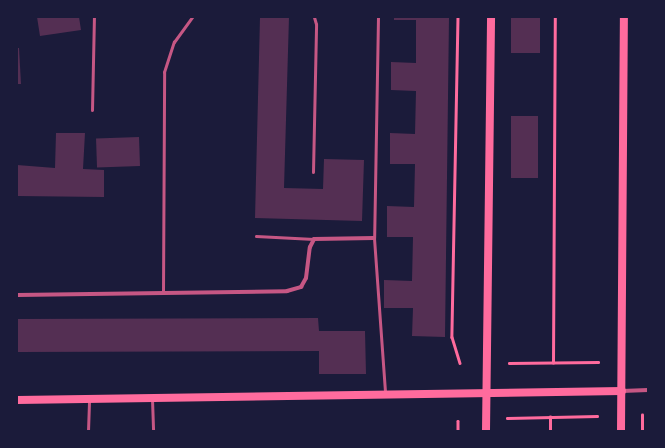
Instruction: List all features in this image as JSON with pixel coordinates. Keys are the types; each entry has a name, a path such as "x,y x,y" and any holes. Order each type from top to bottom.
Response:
{"main road":[{"path":"486,431 491,17"},
{"path":"621,431 624,17"},
{"path":"17,400 622,391"}],"street":[{"path":"17,295 287,291 301,288 306,278 310,247 314,239 321,237 374,238"},
{"path":"622,391 648,390"}],"lane":[{"path":"92,110 94,17"},
{"path":"163,292 164,72 174,42 192,17"},
{"path":"313,172 316,24 314,17"},
{"path":"378,17 374,238 385,394"},
{"path":"256,236 314,239"},
{"path":"152,399 153,431"},
{"path":"88,431 89,400"}],"path":[{"path":"458,17 452,337 460,363"},
{"path":"553,363 555,17"},
{"path":"509,363 598,362"},
{"path":"642,415 642,431"},
{"path":"507,418 597,416"},
{"path":"550,417 550,431"},
{"path":"458,422 458,431"}],"building":[{"path":"37,17 79,17 81,30 40,36"},
{"path":"260,17 289,17 284,188 323,189 324,159 364,160 362,221 255,218"},
{"path":"394,17 449,17 445,337 412,336 413,308 384,308 384,280 412,281 413,237 387,237 387,206 414,207 415,164 390,164 390,133 415,134 416,91 391,90 391,62 416,63 416,20 394,20"},
{"path":"511,18 540,18 540,53 511,53"},
{"path":"17,48 19,48 21,84 17,84"},
{"path":"511,116 538,116 538,178 511,178"},
{"path":"56,133 85,133 83,169 104,170 104,197 17,196 17,165 55,168"},
{"path":"139,137 140,166 97,167 96,139"},
{"path":"318,318 319,331 365,331 366,374 319,374 319,351 17,352 17,319"}]}
